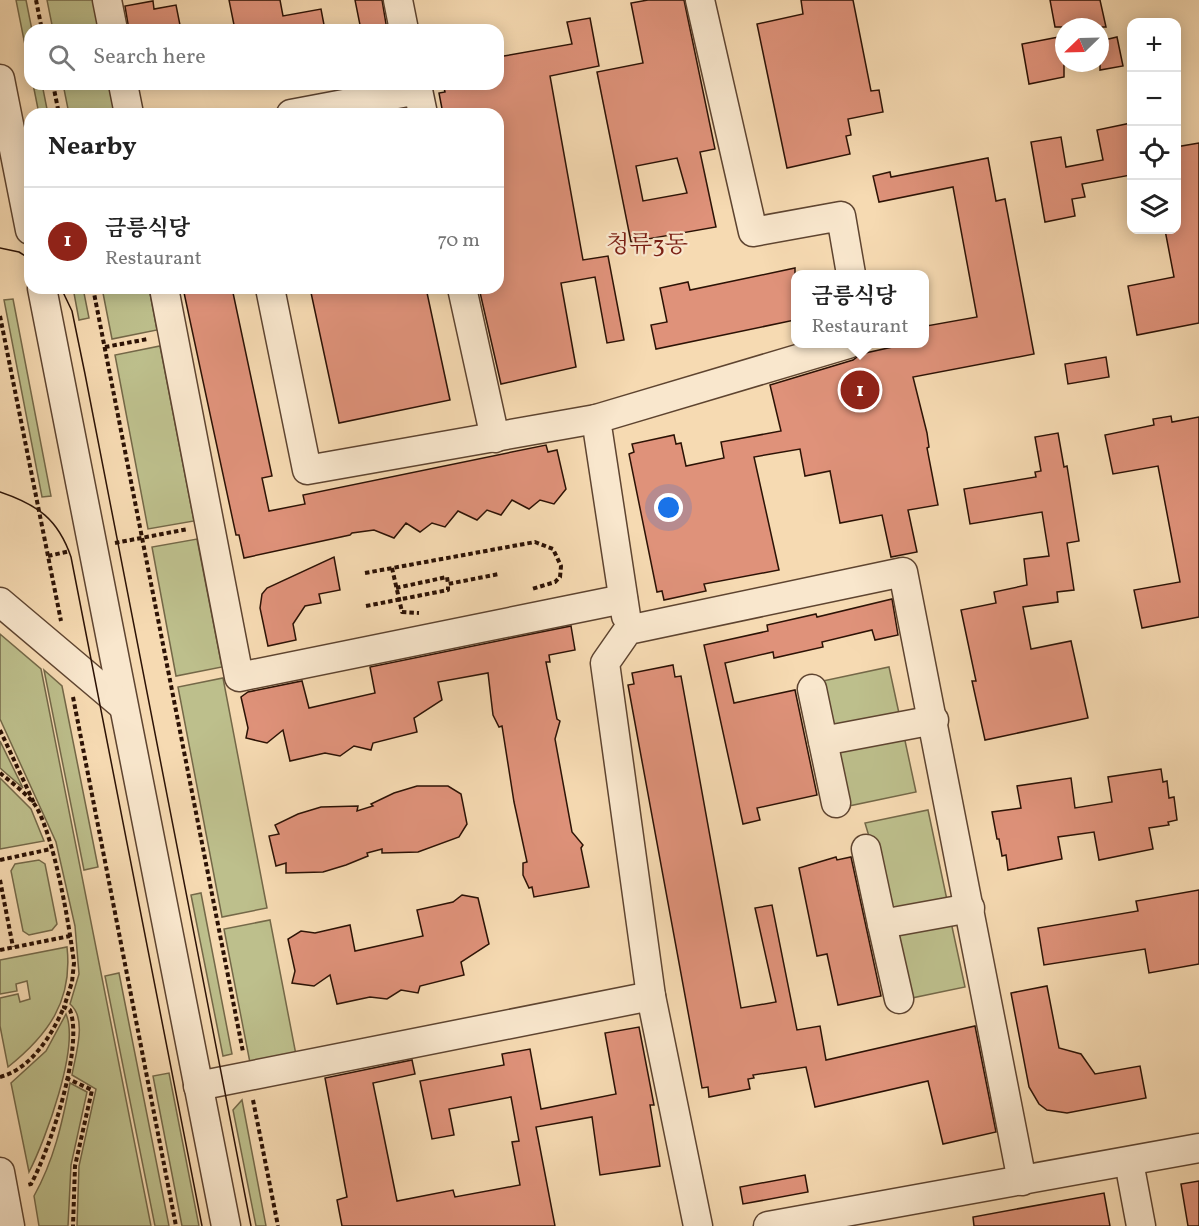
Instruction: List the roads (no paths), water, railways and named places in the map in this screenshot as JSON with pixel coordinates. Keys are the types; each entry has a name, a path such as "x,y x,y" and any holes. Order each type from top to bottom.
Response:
{"street":[{"path":"107,0 112,24"},
{"path":"398,0 403,24"},
{"path":"700,0 753,232 841,216 850,270"},
{"path":"0,79 24,199"},
{"path":"124,90 128,108"},
{"path":"334,108 419,96"},
{"path":"43,294 226,1226"},
{"path":"165,294 239,677 623,599"},
{"path":"271,294 307,470 596,419 835,348"},
{"path":"463,294 495,438"},
{"path":"596,419 628,630"},
{"path":"698,1226 651,996 604,663 628,630 903,572 934,720 1022,1181"},
{"path":"0,602 122,705"},
{"path":"812,689 836,803"},
{"path":"823,741 934,720"},
{"path":"866,849 899,999"},
{"path":"882,924 970,908"},
{"path":"198,1086 651,996"},
{"path":"768,1226 1199,1148"},
{"path":"1130,1162 1141,1226"},
{"path":"2,1181 10,1226"}],"tram line":[{"path":"0,248 24,255"},
{"path":"64,294 72,311 85,374 251,1226"},
{"path":"0,492 25,502 45,515 60,533 71,557 202,1226"}],"place":[{"name":"금릉식당","path":"860,390"}],"district":[{"name":"청류3동","path":"647,244"}]}
